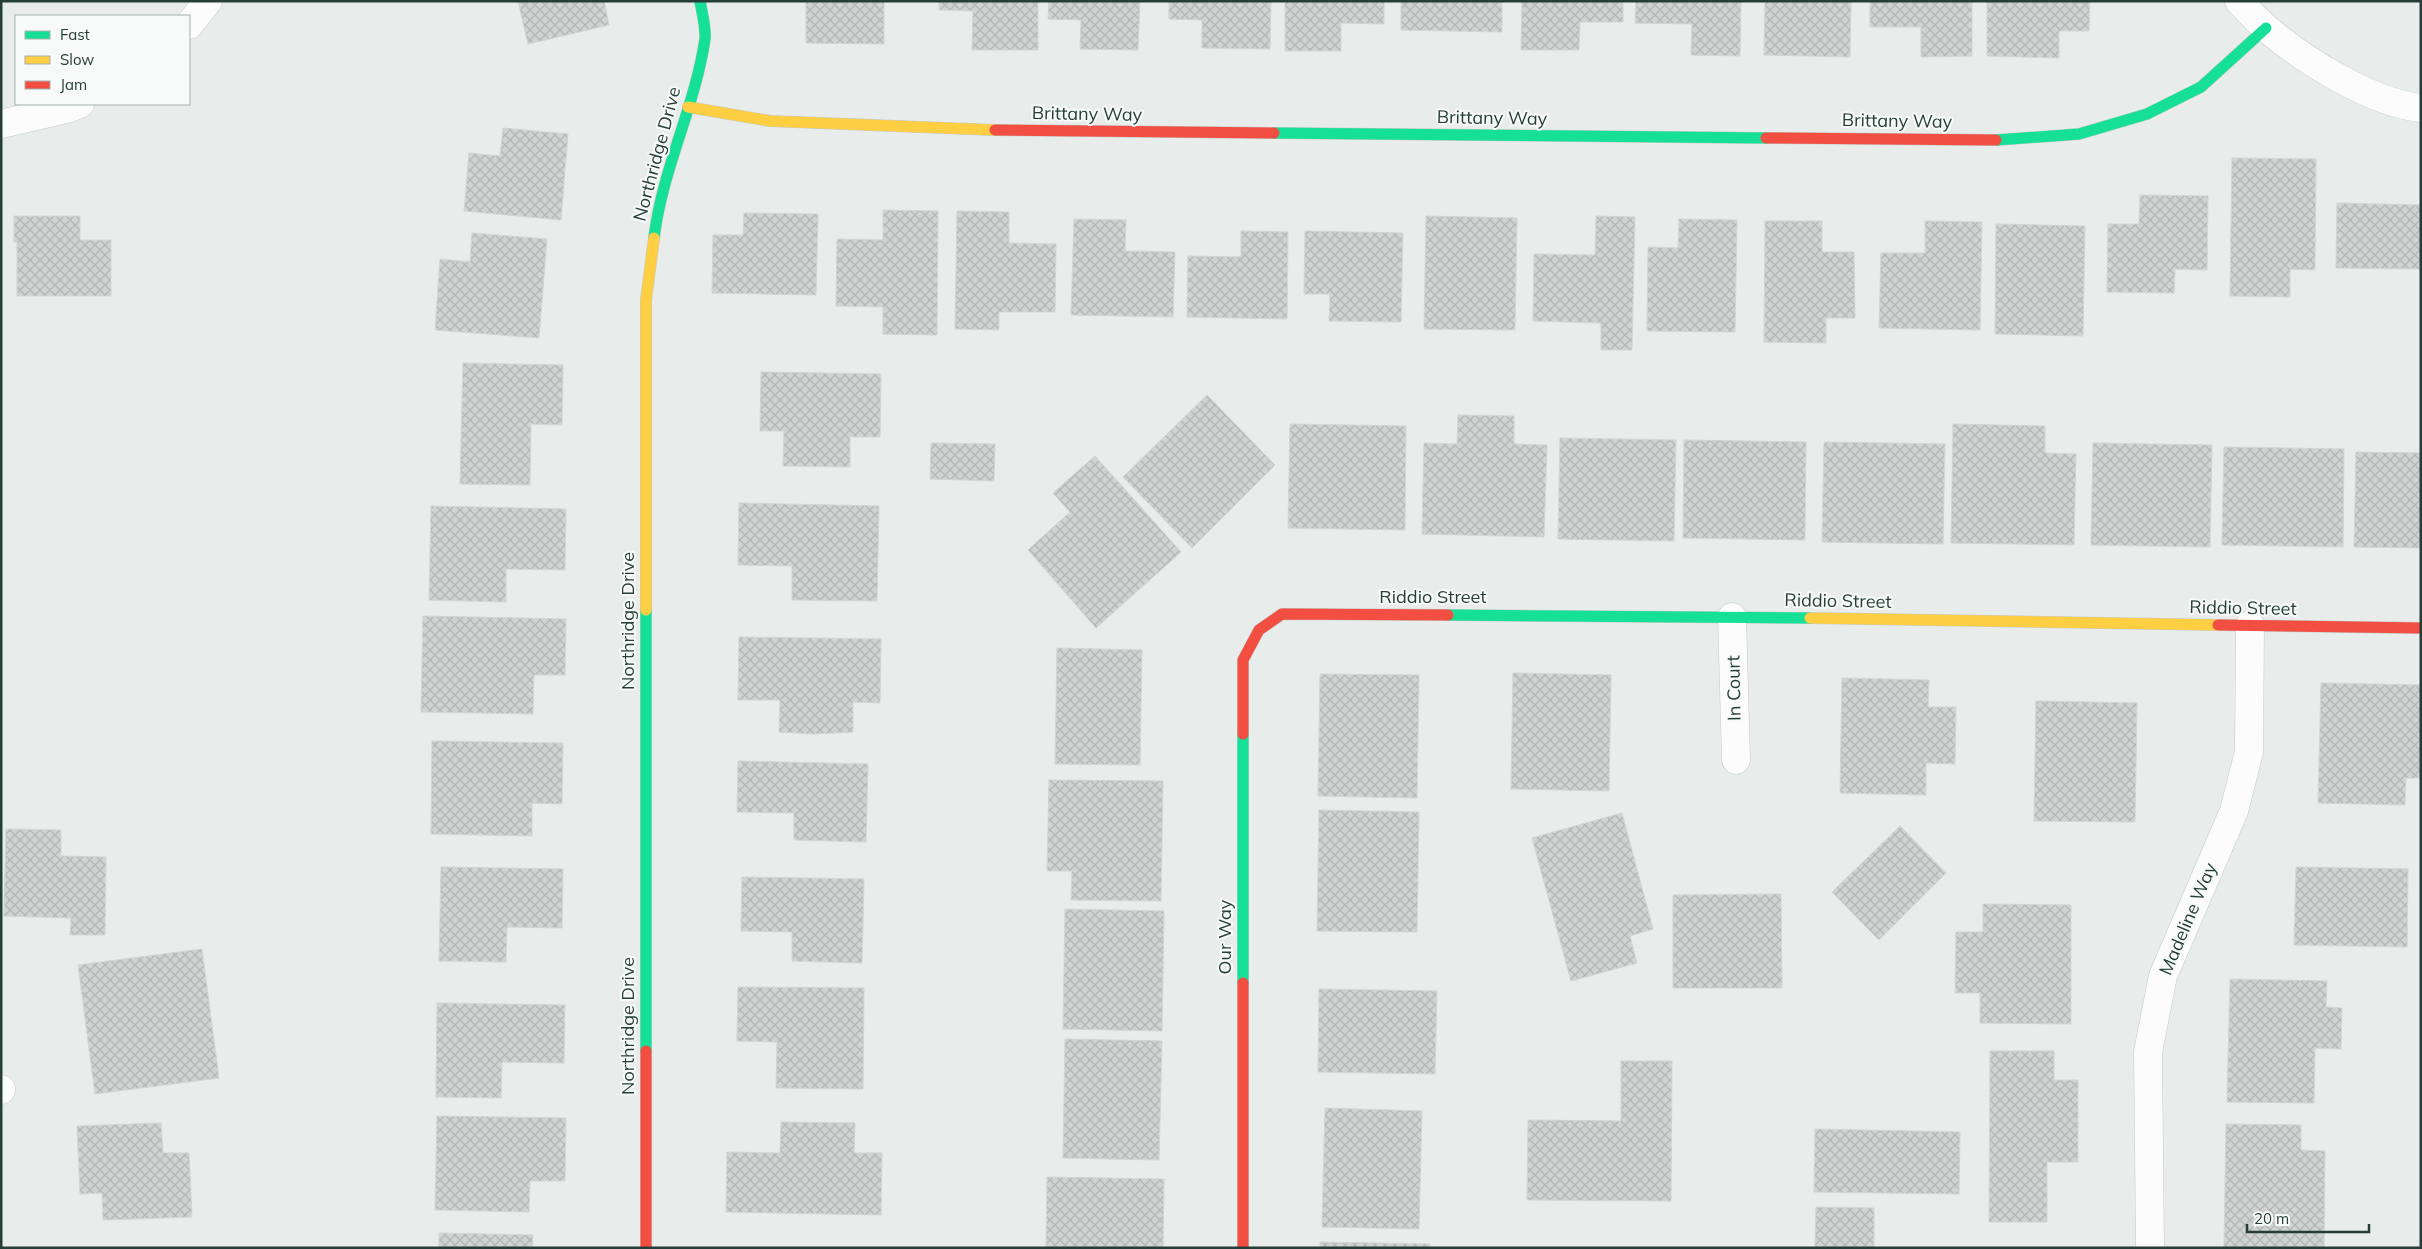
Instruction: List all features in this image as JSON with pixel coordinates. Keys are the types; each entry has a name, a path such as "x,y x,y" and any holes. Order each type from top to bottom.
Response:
{"street":[{"path":"190,24 208,1"},
{"name":"Northridge Drive","path":"646,1248 646,300 657,210 688,107 705,37 700,1"},
{"path":"2239,1 2266,28 2320,68 2376,96 2421,108"},
{"name":"Brittany Way","path":"688,107 770,121 959,130 2014,140 2079,134 2147,114 2202,87 2266,28"},
{"path":"1,124 78,105"},
{"name":"Riddio Street","path":"1259,630 1282,614 1732,617 2421,628"},
{"name":"In Court","path":"1732,617 1736,760"},
{"name":"Madeline Way","path":"2150,1248 2148,1052 2163,976 2234,811 2249,752 2250,625"},
{"name":"Our Way","path":"1243,1248 1243,660 1259,630"}],"building":[{"path":"518,1 604,1 609,25 528,44"},
{"path":"806,1 884,1 884,44 806,43"},
{"path":"939,1 1038,1 1038,50 972,50 973,11 939,10"},
{"path":"1049,1 1140,1 1138,50 1080,49 1081,20 1048,19"},
{"path":"1169,1 1271,1 1270,49 1202,48 1202,20 1169,19"},
{"path":"1285,1 1384,1 1384,24 1341,23 1341,51 1285,51"},
{"path":"1401,1 1502,1 1502,32 1401,30"},
{"path":"1522,1 1623,1 1623,22 1580,22 1579,50 1521,50"},
{"path":"1636,1 1741,1 1740,56 1691,55 1692,24 1635,23"},
{"path":"1765,1 1851,1 1850,57 1764,55"},
{"path":"1870,1 1972,1 1972,56 1921,57 1921,27 1870,27"},
{"path":"1987,1 2090,1 2089,31 2059,31 2059,58 1987,56"},
{"path":"503,128 568,134 561,220 464,211 469,153 500,156"},
{"path":"2232,158 2316,159 2315,270 2290,269 2290,297 2230,296"},
{"path":"2140,195 2208,196 2207,270 2175,269 2174,293 2107,292 2108,224 2139,224"},
{"path":"2337,203 2421,205 2421,269 2336,268"},
{"path":"883,210 938,211 937,335 883,334 883,307 836,306 837,239 883,240"},
{"path":"957,211 1009,212 1009,243 1056,244 1055,312 999,312 999,330 955,329"},
{"path":"744,213 818,214 816,295 712,293 713,235 743,235"},
{"path":"14,216 80,216 80,240 111,240 111,296 17,296 17,242 14,242"},
{"path":"1426,216 1517,218 1515,330 1424,329"},
{"path":"1596,216 1635,217 1632,350 1601,350 1601,323 1533,321 1534,254 1595,255"},
{"path":"1074,219 1126,220 1125,251 1175,252 1173,317 1071,315"},
{"path":"1679,219 1737,220 1735,332 1647,331 1648,247 1678,248"},
{"path":"1765,221 1822,221 1822,252 1854,252 1855,318 1826,318 1826,343 1764,342"},
{"path":"1925,221 1982,222 1980,330 1879,328 1881,253 1925,253"},
{"path":"1996,224 2085,226 2083,336 1995,334"},
{"path":"1241,231 1288,232 1287,319 1187,317 1188,256 1241,257"},
{"path":"1305,231 1403,233 1401,322 1329,321 1330,294 1304,294"},
{"path":"472,233 547,239 539,338 435,330 440,259 470,262"},
{"path":"463,363 563,365 562,425 531,424 530,485 460,484"},
{"path":"761,372 881,374 880,437 850,437 850,467 783,466 784,431 760,431"},
{"path":"1207,395 1275,465 1192,548 1123,477"},
{"path":"1458,415 1514,416 1514,444 1547,445 1544,537 1422,534 1424,443 1457,444"},
{"path":"1290,424 1406,426 1405,530 1288,528"},
{"path":"1953,424 2045,426 2045,453 2076,454 2074,545 1951,543"},
{"path":"1560,438 1676,440 1674,541 1558,539"},
{"path":"1684,440 1806,442 1805,540 1683,538"},
{"path":"1824,442 1945,444 1943,544 1822,542"},
{"path":"931,443 995,444 994,481 930,479"},
{"path":"2093,443 2212,445 2210,547 2091,545"},
{"path":"2224,447 2344,449 2343,547 2222,545"},
{"path":"2356,452 2421,453 2421,548 2354,547"},
{"path":"1095,456 1181,552 1096,628 1028,550 1070,512 1053,493"},
{"path":"739,503 879,506 877,601 792,600 792,566 738,565"},
{"path":"431,506 566,509 565,570 506,569 506,602 429,600"},
{"path":"423,616 566,619 565,675 534,675 533,714 421,712"},
{"path":"739,637 881,639 880,703 853,702 853,732 814,734 779,732 780,700 738,700"},
{"path":"1057,648 1142,650 1140,765 1055,764"},
{"path":"1513,673 1611,675 1609,791 1511,789"},
{"path":"1320,674 1419,675 1417,798 1318,796"},
{"path":"1842,678 1929,680 1928,707 1956,707 1955,764 1926,763 1926,795 1840,793"},
{"path":"2321,683 2421,685 2421,778 2406,778 2405,805 2318,803"},
{"path":"2036,701 2137,703 2135,822 2034,821"},
{"path":"432,741 563,743 562,804 532,803 532,836 431,834"},
{"path":"738,761 868,764 866,842 794,840 794,813 737,812"},
{"path":"1049,780 1163,781 1161,901 1071,900 1072,871 1047,871"},
{"path":"1319,810 1419,812 1417,932 1317,931"},
{"path":"1622,813 1653,929 1630,936 1637,963 1571,981 1532,838"},
{"path":"1900,826 1946,873 1879,940 1832,892"},
{"path":"6,829 61,830 61,856 106,857 105,935 70,935 71,918 4,916"},
{"path":"441,867 563,869 562,928 507,927 506,962 439,961"},
{"path":"2296,867 2408,869 2407,947 2294,945"},
{"path":"742,877 864,879 862,963 792,961 792,932 741,931"},
{"path":"1781,894 1782,988 1673,988 1673,895"},
{"path":"1983,904 2071,905 2071,1024 1980,1023 1980,993 1955,993 1956,932 1983,932"},
{"path":"1065,909 1164,911 1162,1031 1063,1029"},
{"path":"202,949 219,1078 95,1094 78,965"},
{"path":"2230,979 2327,981 2326,1007 2342,1008 2341,1049 2315,1048 2314,1103 2227,1102"},
{"path":"738,987 864,988 863,1089 776,1088 777,1042 737,1041"},
{"path":"1319,989 1437,991 1435,1074 1318,1072"},
{"path":"437,1003 565,1005 564,1063 502,1062 501,1098 436,1097"},
{"path":"1065,1039 1162,1041 1159,1160 1063,1158"},
{"path":"1990,1051 2054,1051 2054,1080 2078,1080 2078,1162 2047,1162 2047,1222 1989,1222"},
{"path":"1621,1061 1672,1061 1671,1201 1527,1200 1528,1120 1621,1121"},
{"path":"1325,1108 1422,1111 1419,1229 1322,1227"},
{"path":"437,1116 566,1118 565,1181 530,1181 529,1212 435,1210"},
{"path":"781,1122 855,1123 854,1153 882,1153 881,1215 726,1212 727,1152 780,1153"},
{"path":"161,1123 163,1153 189,1153 192,1217 103,1220 102,1193 80,1194 77,1126"},
{"path":"2226,1124 2301,1125 2301,1150 2325,1151 2324,1248 2224,1248"},
{"path":"1815,1129 1960,1132 1959,1194 1814,1192"},
{"path":"1047,1177 1164,1179 1163,1248 1046,1248"},
{"path":"1816,1207 1874,1208 1874,1248 1815,1248"},
{"path":"439,1233 533,1235 532,1248 439,1248"},
{"path":"1320,1242 1430,1244 1430,1248 1320,1248"}],"traffic: fast":[{"path":"654,238 664,188 694,89 705,39 700,1"},
{"path":"1996,140 2079,134 2147,114 2201,87 2266,28"},
{"path":"1274,133 1766,138"},
{"path":"646,610 646,1051"},
{"path":"1448,615 1810,618"},
{"path":"1243,734 1243,983"}],"traffic: slow":[{"path":"688,107 770,121 995,130"},
{"path":"646,610 646,300 654,238"},
{"path":"1810,618 2218,625"}],"traffic: jam":[{"path":"995,130 1274,133"},
{"path":"1766,138 1996,140"},
{"path":"1243,734 1243,660 1259,630 1282,614 1448,615"},
{"path":"2218,625 2421,628"},
{"path":"1243,983 1243,1248"},
{"path":"646,1051 646,1248"}]}
